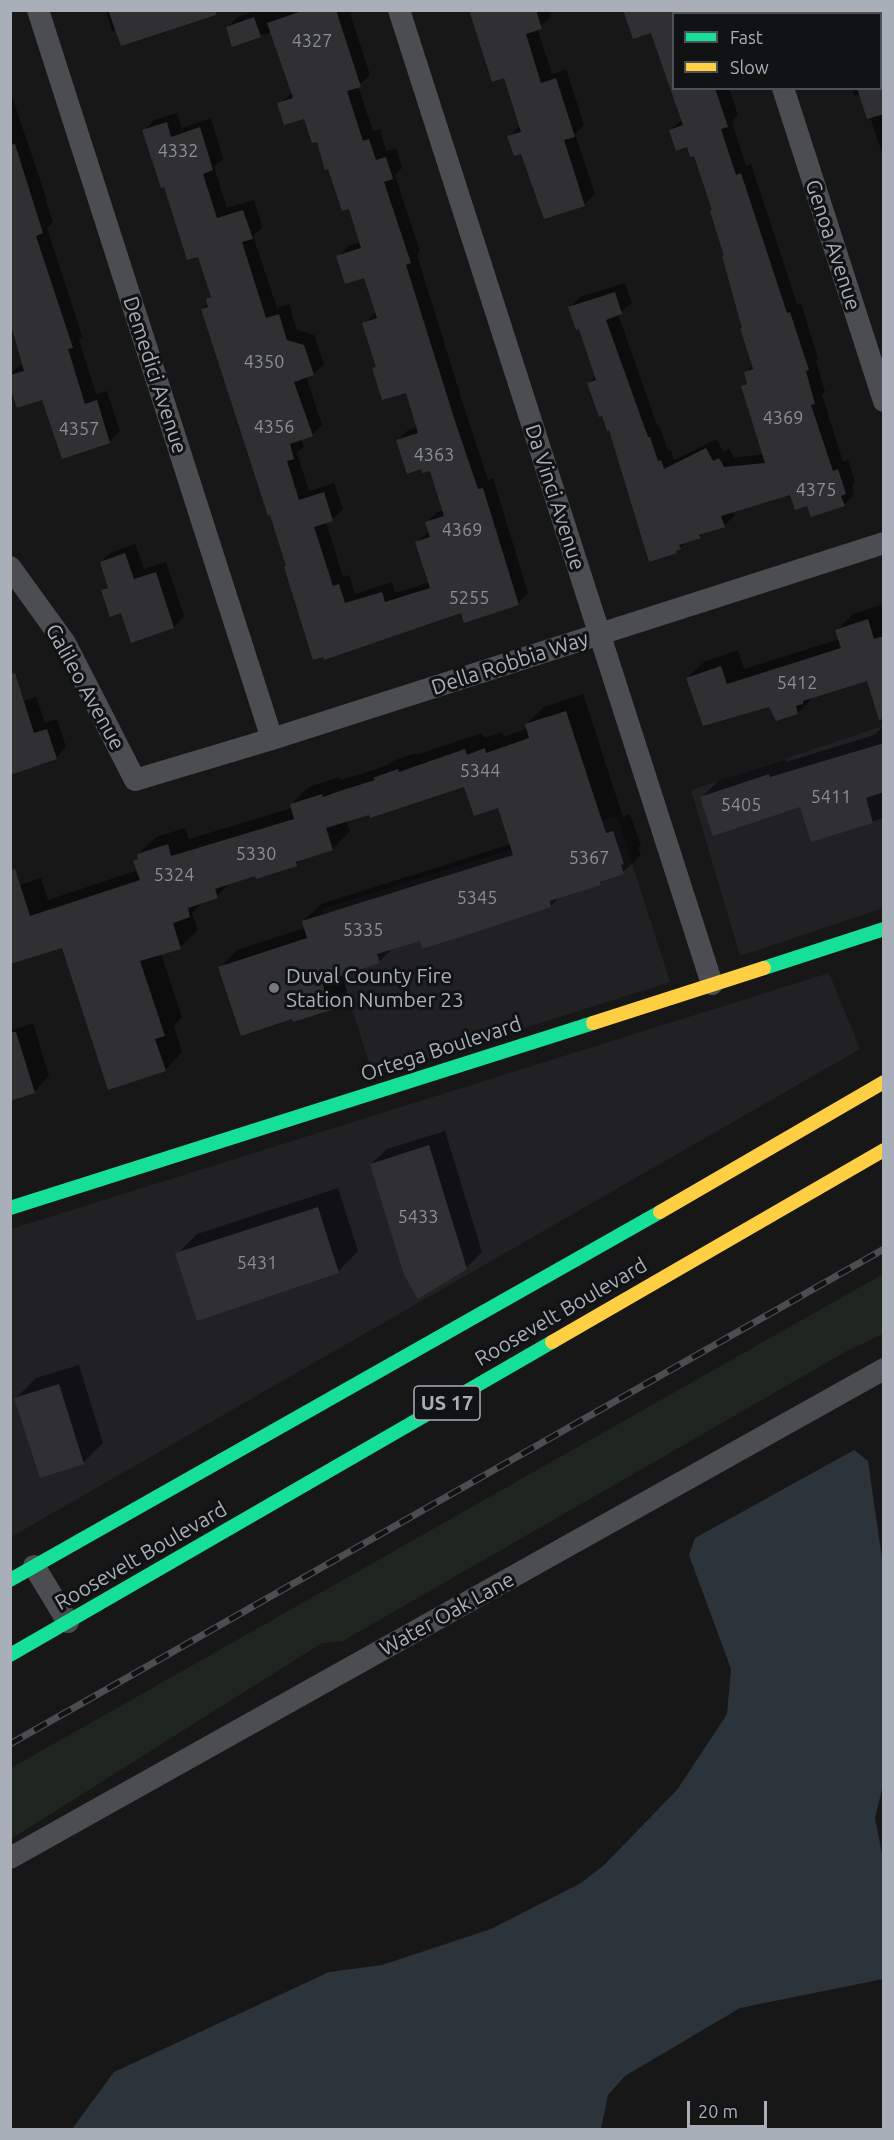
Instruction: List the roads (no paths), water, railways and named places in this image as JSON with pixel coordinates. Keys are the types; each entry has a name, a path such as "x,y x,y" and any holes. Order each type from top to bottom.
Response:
{"main road":[{"name":"Ortega Boulevard","path":"10,1208 884,929"},
{"name":"Roosevelt Boulevard","path":"10,1580 704,1188 884,1082"},
{"name":"Roosevelt Boulevard","path":"10,1655 884,1150"}],"street":[{"name":"Demedici Avenue","path":"38,10 272,739"},
{"name":"Da Vinci Avenue","path":"399,10 712,984"},
{"name":"Genoa Avenue","path":"784,90 884,400"},
{"name":"Della Robbia Way","path":"135,780 272,739 884,543"},
{"name":"Galileo Avenue","path":"10,567 65,644 135,780"},
{"name":"Water Oak Lane","path":"10,1858 884,1369"},
{"path":"34,1566 68,1622"}],"railway":[{"path":"10,1744 884,1249"}],"place":[{"name":"Duval County Fire Station Number 23","path":"274,988"}]}
